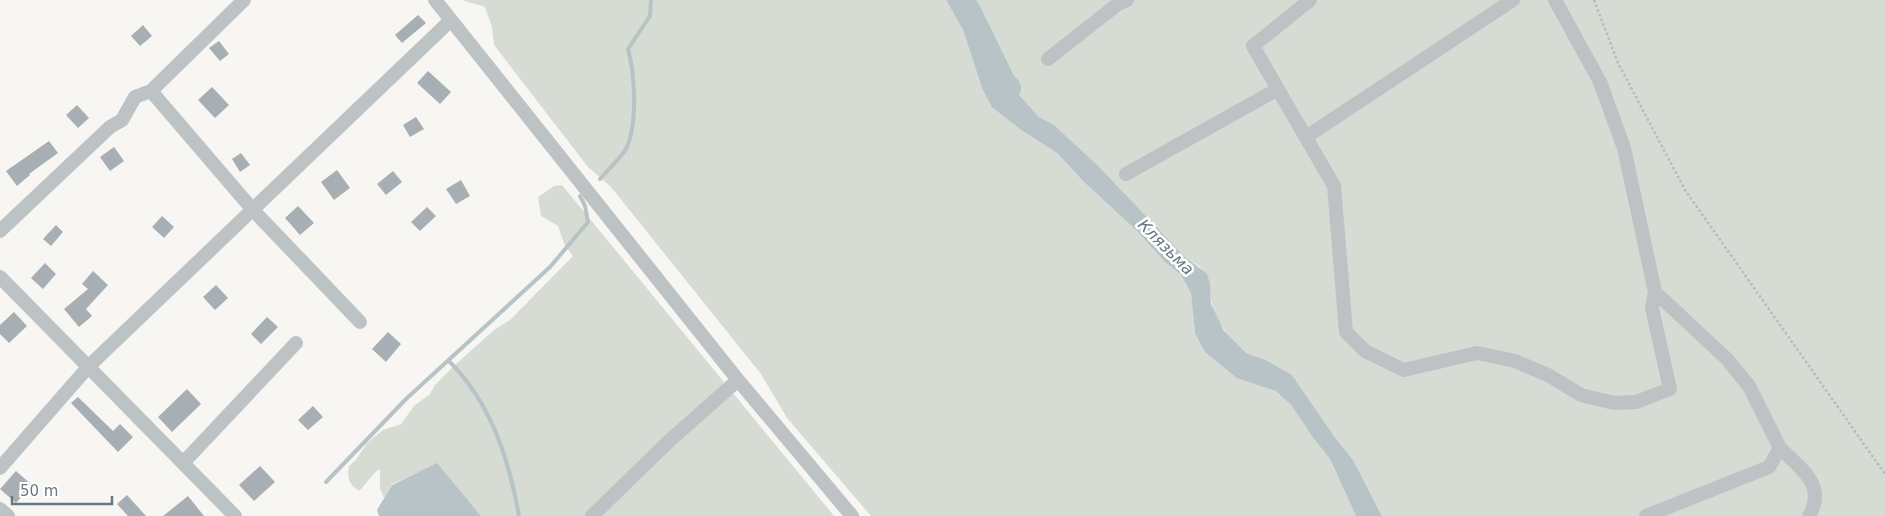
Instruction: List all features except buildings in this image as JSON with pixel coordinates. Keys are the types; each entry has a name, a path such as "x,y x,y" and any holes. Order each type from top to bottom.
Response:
{"street":[{"path":"0,231 110,127 122,120 135,97 151,91 244,0"},
{"path":"435,0 738,380 852,516"},
{"path":"1048,59 1118,4 1127,0"},
{"path":"1310,0 1253,46 1334,186 1346,332 1365,351 1404,370 1477,353 1515,361 1548,375 1581,395 1614,403 1636,402 1670,389 1652,308 1655,292 1624,148 1600,82 1556,0"},
{"path":"1306,137 1513,0"},
{"path":"0,468 89,366 452,20"},
{"path":"1126,174 1278,89"},
{"path":"151,91 254,210 360,322"},
{"path":"0,277 235,516"},
{"path":"1655,292 1727,360 1749,386 1780,448 1814,483 1817,503 1809,516"},
{"path":"183,463 296,343"},
{"path":"592,516 668,442 738,380"},
{"path":"1646,516 1769,467 1780,448"},
{"path":"0,509 8,516"}],"path":[{"path":"1594,0 1618,63 1685,190 1885,474"}],"shaded area":[{"path":"462,0 946,0 963,30 982,88 1008,119 1021,130 1057,153 1085,183 1137,231 1165,262 1181,275 1191,292 1195,333 1257,384 1276,391 1291,405 1330,459 1356,516 871,516 787,418 761,374 611,187 588,167 494,45 492,27 485,7"},
{"path":"974,0 1885,0 1885,516 1382,516 1353,460 1292,375 1266,360 1246,353 1230,339 1214,314 1210,294 1200,267 1183,255 1054,125 1039,117 1012,87 990,55 984,26"},
{"path":"562,185 834,516 481,516 437,464 392,484 384,498 380,489 380,469 359,491 353,486 349,481 349,466 356,460 367,443 383,430 401,424 414,406 430,394 435,385 456,364 494,330 510,320 573,256 565,246 558,226 541,216 538,197 554,186"}],"water":[{"path":"946,0 974,0 984,26 990,55 1012,87 1039,117 1054,125 1097,165 1183,255 1207,274 1210,284 1211,304 1224,331 1246,353 1266,360 1292,375 1353,460 1382,516 1356,516 1330,459 1291,405 1276,391 1237,378 1205,352 1195,333 1191,293 1181,275 1165,262 1137,231 1085,183 1057,153 1021,130 992,107 982,88 963,30"},
{"path":"437,463 481,516 379,516 377,510 392,485"}],"waterway":[{"path":"600,179 624,152 630,139 634,113 634,85 628,49 650,16 651,0"},
{"name":"Клязьма","path":"961,0 969,11 1004,83 1009,88"},
{"path":"326,482 406,399 550,267 588,222 585,206 580,196"},
{"path":"449,361 464,377 487,413 504,453 519,516"}]}
